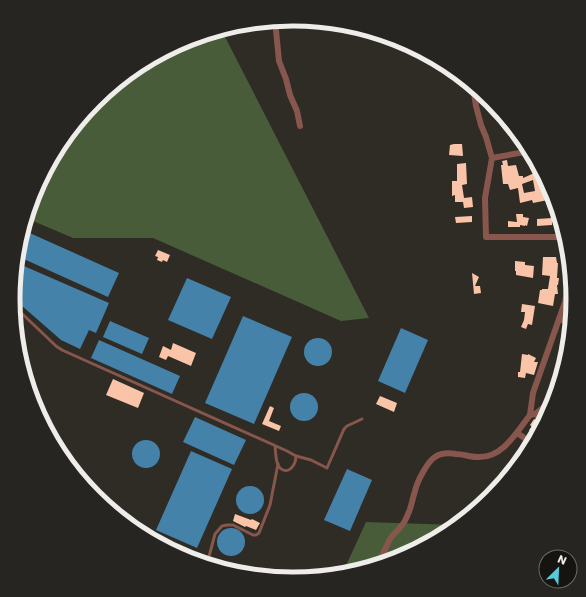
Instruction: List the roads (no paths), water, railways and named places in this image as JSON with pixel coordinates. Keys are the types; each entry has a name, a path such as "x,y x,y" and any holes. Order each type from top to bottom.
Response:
{"street":[{"path":"276,26 279,61 300,126"},
{"path":"474,94 481,125 492,158 485,198 486,237 559,237"},
{"path":"492,158 523,152"},
{"path":"532,414 533,393 566,297"},
{"path":"559,319 565,320"},
{"path":"382,557 391,538 403,525 420,478 427,465 435,457 451,454 478,458 490,456 506,446 532,414 544,406"},
{"path":"532,414 539,417"},
{"path":"516,434 526,440"}],"lane":[{"path":"21,312 62,350 296,456 310,460 327,468 344,429 362,419"},
{"path":"275,446 276,459 280,468 284,470 291,468 296,462 296,456"},
{"path":"209,558 215,534 222,526 233,526 253,535 256,535 259,532 270,505 278,464"}],"water":[{"path":"28,232 119,273 108,297 23,259"},
{"path":"22,265 109,303 96,333 89,330 80,349 61,340 20,304"},
{"path":"187,278 231,297 212,339 168,320"},
{"path":"243,316 292,337 254,424 205,403"},
{"path":"110,321 149,338 142,354 103,337"},
{"path":"401,328 428,340 405,393 378,381"},
{"path":"318,338 328,342 332,352 328,362 318,366 308,362 304,352 308,342"},
{"path":"99,340 180,376 172,394 91,358"},
{"path":"304,393 314,397 318,407 314,417 304,421 294,417 290,407 294,397"},
{"path":"195,417 246,440 234,465 183,442"},
{"path":"146,440 156,444 160,454 156,464 146,468 136,464 132,454 136,444"},
{"path":"191,451 232,469 197,548 156,530"},
{"path":"347,469 372,480 350,531 324,520"},
{"path":"250,486 260,490 264,500 260,510 250,514 240,510 236,500 240,490"},
{"path":"231,528 241,532 245,542 241,552 231,556 221,552 217,542 221,532"}]}
